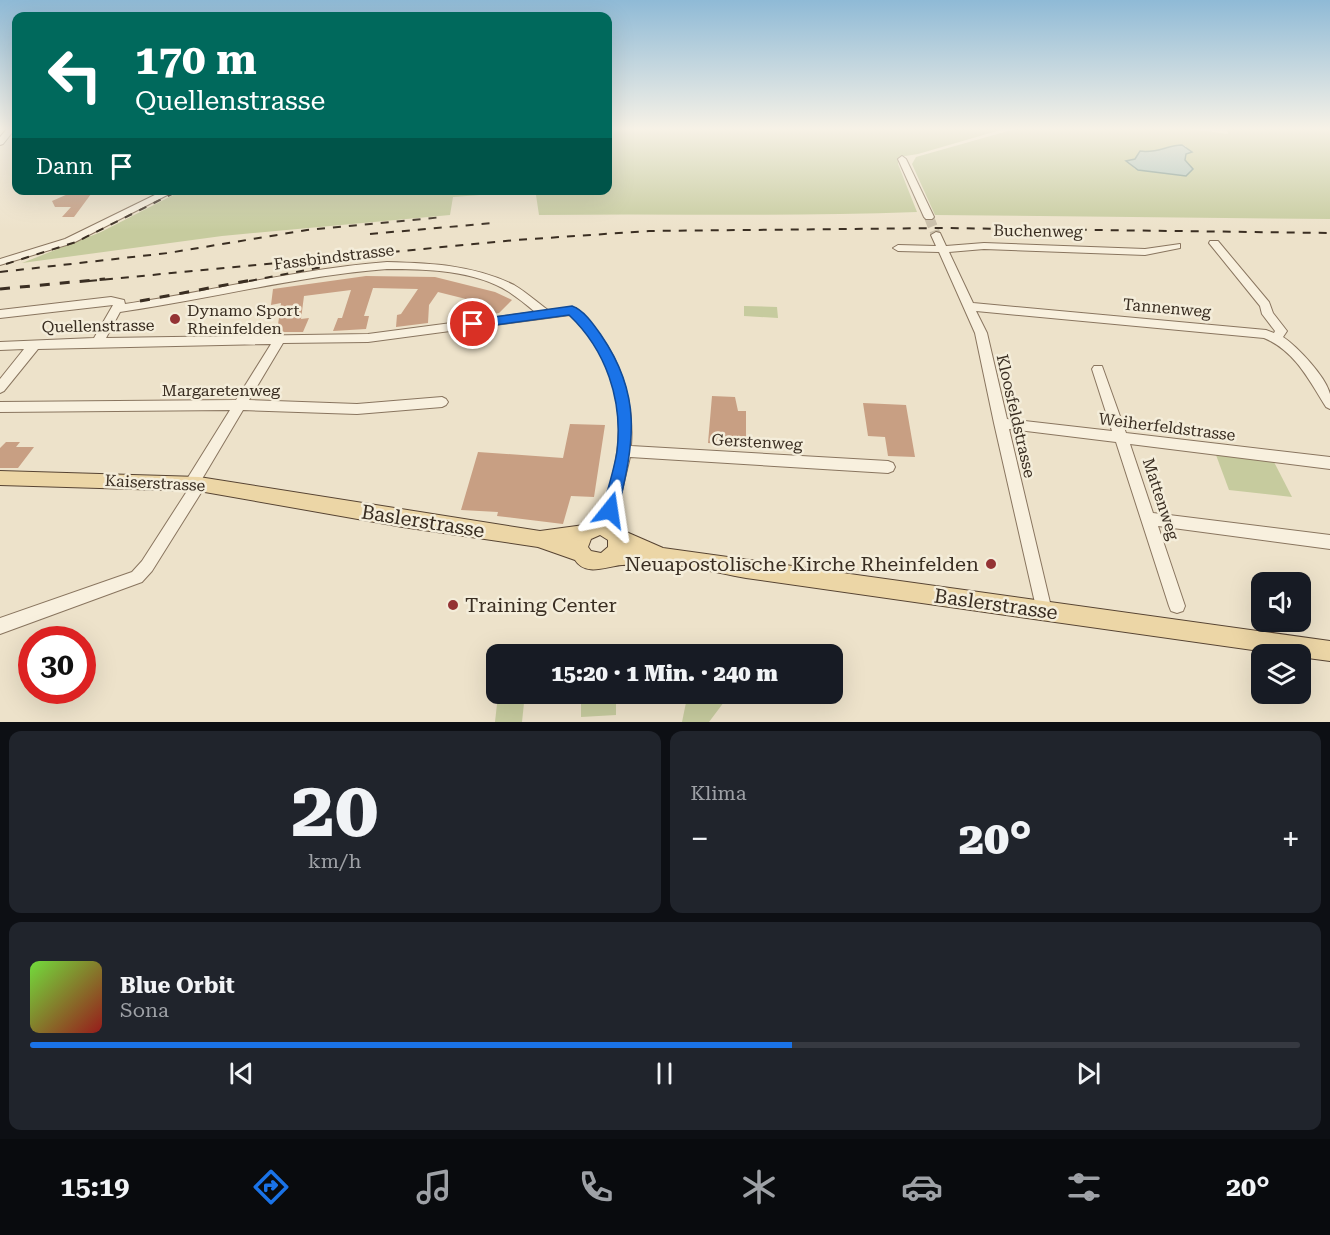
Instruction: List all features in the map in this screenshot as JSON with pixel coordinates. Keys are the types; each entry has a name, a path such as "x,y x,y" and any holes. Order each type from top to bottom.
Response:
{"main road":[{"name":"Kaiserstrasse","path":"0,478 195,483 309,502"},
{"name":"Baslerstrasse","path":"309,502 538,539 580,553"},
{"path":"594,527 611,533 618,546 611,557 596,562 585,559 580,553 579,542 584,533 594,527"},
{"name":"Baslerstrasse","path":"538,539 584,533"},
{"name":"Baslerstrasse","path":"611,533 662,556"},
{"name":"Baslerstrasse","path":"611,557 662,556 1330,651"}],"street":[{"path":"904,163 929,217"},
{"path":"0,262 69,241 163,195"},
{"name":"Kloosfeldstrasse","path":"936,235 981,333 1044,611"},
{"path":"1214,243 1265,305 1268,314 1281,331 1277,337 1293,350 1330,404"},
{"name":"Buchenweg","path":"898,248 941,249 984,246 1145,252 1176,246"},
{"name":"Fassbindstrasse","path":"117,309 304,275 418,265 473,273 508,288 544,313"},
{"path":"0,314 111,302 120,303 98,342"},
{"name":"Tannenweg","path":"969,306 1266,334 1277,337"},
{"name":"Quellenstrasse","path":"0,346 98,342 368,338 572,310 582,319 607,354 619,381 624,414 624,451 611,533"},
{"path":"0,626 137,577 147,566 279,340"},
{"path":"0,388 35,344"},
{"name":"Mattenweg","path":"1098,369 1177,606"},
{"name":"Margaretenweg","path":"0,407 241,405 357,409 442,402"},
{"name":"Weiherfeldstrasse","path":"1000,423 1330,463"},
{"name":"Gerstenweg","path":"624,451 888,467"},
{"path":"1149,519 1330,542"}],"green space":[{"path":"612,163 898,163 917,212 822,214 539,215 536,195 612,195"},
{"path":"1129,163 1135,169 1186,176 1186,163 1330,163 1330,219 935,215 912,164"},
{"path":"173,195 479,195 453,197 450,215 222,236 22,263 101,232"},
{"path":"744,306 777,307 778,318 744,316"},
{"path":"1216,455 1274,462 1292,497 1229,490"},
{"path":"497,704 524,704 522,722 495,722"},
{"path":"581,704 616,704 616,715 581,717"},
{"path":"686,704 722,704 709,722 682,722"}],"water":[{"path":"1128,163 1187,163 1193,169 1186,176 1138,170"}],"building":[{"path":"66,195 90,195 74,217 62,217 71,207 55,207 52,201"},
{"path":"366,276 435,277 495,292 512,300 499,313 479,316 478,302 438,292 429,305 428,323 396,327 397,315 401,314 418,289 373,288 364,316 369,316 366,329 333,331 338,318 342,318 351,290 304,296 301,319 309,318 303,332 277,332 281,303 271,305 273,289"},
{"path":"712,396 735,397 738,411 746,411 746,446 708,443"},
{"path":"863,403 906,405 915,457 888,456 885,437 868,436"},
{"path":"570,424 605,425 594,497 571,496 563,524 497,516 498,512 461,510 478,452 563,458"},
{"path":"6,442 20,442 16,447 34,447 18,468 0,468 0,448"}],"tunnel":[{"path":"929,217 936,235"}],"railway":[{"path":"6,264 76,242 170,195"},
{"path":"0,272 168,253 307,230 443,217"},
{"path":"370,234 493,223"},
{"path":"89,281 516,240 649,231 942,228 1330,233"},
{"path":"249,281 327,266"},
{"path":"0,289 105,279"},
{"path":"140,301 257,279"}],"place":[{"name":"Dynamo Sport Rheinfelden","path":"175,319"},
{"name":"Neuapostolische Kirche Rheinfelden","path":"991,564"},
{"name":"Training Center","path":"453,605"}],"route":[{"path":"473,324 572,310 587,325 607,354 619,381 624,414 624,451 610,510"}]}
